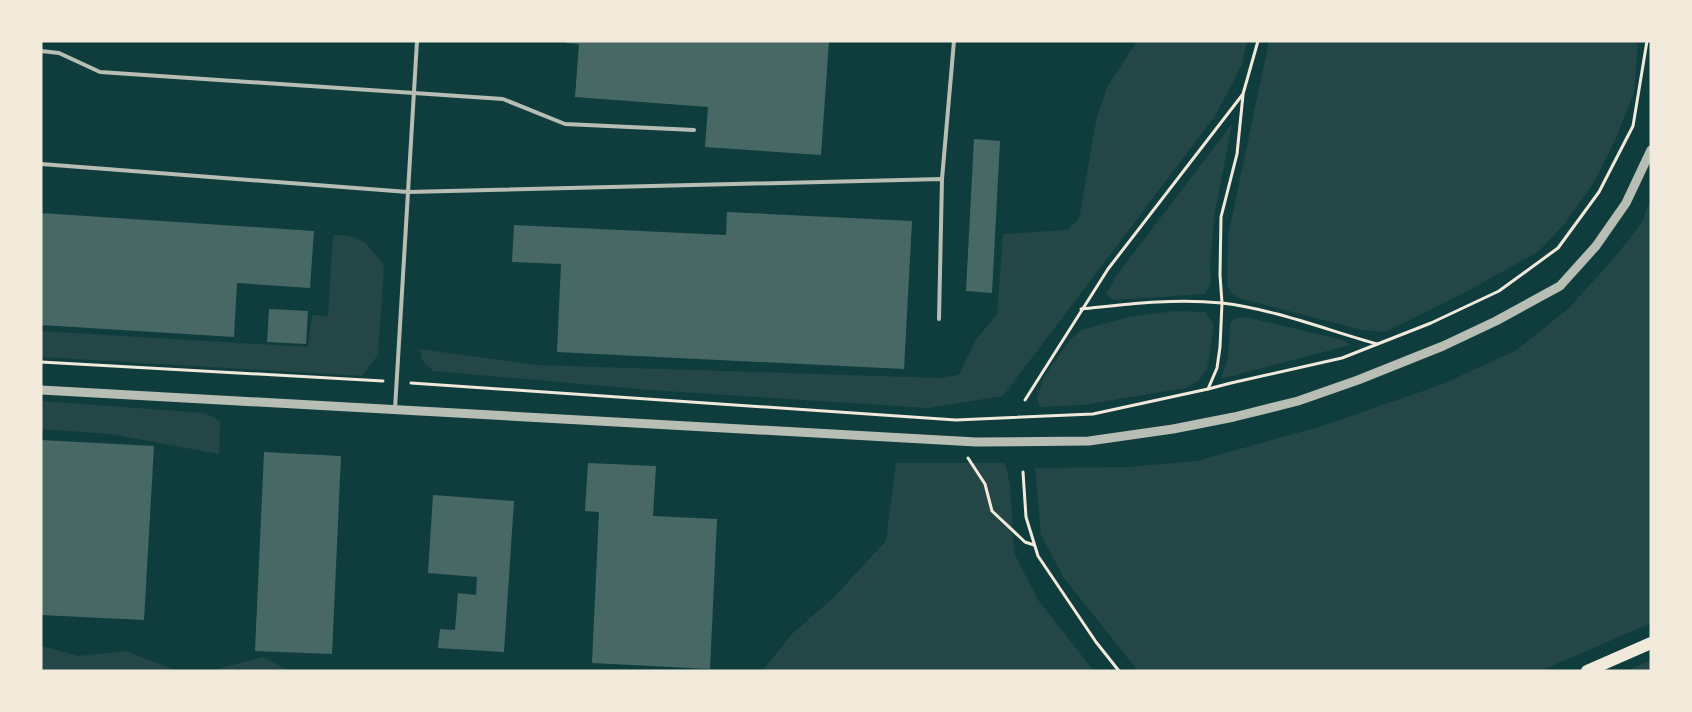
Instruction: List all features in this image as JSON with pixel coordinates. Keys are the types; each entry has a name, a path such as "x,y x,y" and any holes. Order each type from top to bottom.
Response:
{"main road":[{"path":"1587,671 1651,643"}],"street":[{"path":"41,390 976,442 1089,441 1173,429 1234,417 1298,401 1358,380 1443,346 1496,321 1560,286 1596,246 1626,203 1651,150"}],"lane":[{"path":"396,409 396,382 417,41"},
{"path":"939,319 942,179 954,41"},
{"path":"41,51 59,52 100,72 504,99 565,124 694,130"},
{"path":"41,164 408,192 942,179"}],"path":[{"path":"1208,390 1217,368 1222,304 1220,275 1221,217 1237,154 1244,94 1258,41"},
{"path":"41,362 396,382 956,420 1093,414 1208,390 1342,358 1431,323 1500,291 1558,248 1600,192 1632,126 1647,41"},
{"path":"1025,400 1108,269 1244,94"},
{"path":"1081,309 1177,301 1222,304 1260,310 1377,344"},
{"path":"956,441 985,484 992,511 1025,542 1034,545"},
{"path":"1023,472 1026,517 1038,556 1096,642 1119,671"}],"shaded area":[{"path":"1137,41 1247,41 1242,65 1215,116 1003,396 928,408 650,390 433,371 422,360 420,349 536,365 940,378 959,375 975,341 997,314 1003,234 1067,230 1079,219 1096,121 1107,87"},
{"path":"1269,41 1638,41 1634,93 1615,140 1594,182 1565,223 1539,251 1468,291 1385,332 1362,330 1242,299 1232,294 1227,286 1228,236"},
{"path":"1232,124 1214,217 1210,266 1211,282 1205,294 1114,300 1106,294 1117,275"},
{"path":"1651,199 1651,623 1540,671 1138,671 1064,578 1041,535 1035,468 1128,467 1197,461 1322,426 1443,384 1517,350 1569,308 1614,258 1641,224"},
{"path":"333,235 343,235 363,242 373,251 384,266 378,355 362,376 41,357 41,331 308,347 312,315 328,316"},
{"path":"1174,311 1205,312 1214,325 1207,369 1199,380 1186,388 1083,405 1040,407 1037,398 1045,375 1070,340 1081,330 1128,317"},
{"path":"1246,317 1343,340 1350,345 1221,379 1228,358 1230,323 1237,318"},
{"path":"41,401 205,413 220,421 219,454 110,434 41,429"},
{"path":"896,463 1005,463 1010,485 1014,553 1038,600 1094,671 762,671 793,633 833,598 886,541"},
{"path":"41,646 79,656 126,651 177,671 41,671"},
{"path":"263,657 290,671 210,671"},
{"path":"1651,660 1651,671 1627,671"}],"building":[{"path":"566,41 829,41 821,155 705,147 708,107 575,97 579,44 566,43"},
{"path":"974,139 1000,141 992,293 966,291"},
{"path":"727,212 912,221 904,369 557,352 561,264 512,262 514,225 726,235"},
{"path":"41,213 314,231 310,288 237,283 234,337 41,325"},
{"path":"269,309 308,311 306,344 267,342"},
{"path":"41,440 154,446 144,620 41,615"},
{"path":"264,452 341,456 332,654 255,651"},
{"path":"588,463 656,466 653,516 717,519 710,669 592,663 599,512 585,511"},
{"path":"433,495 514,501 504,652 438,648 440,629 455,630 458,593 476,595 477,577 428,573"}]}
